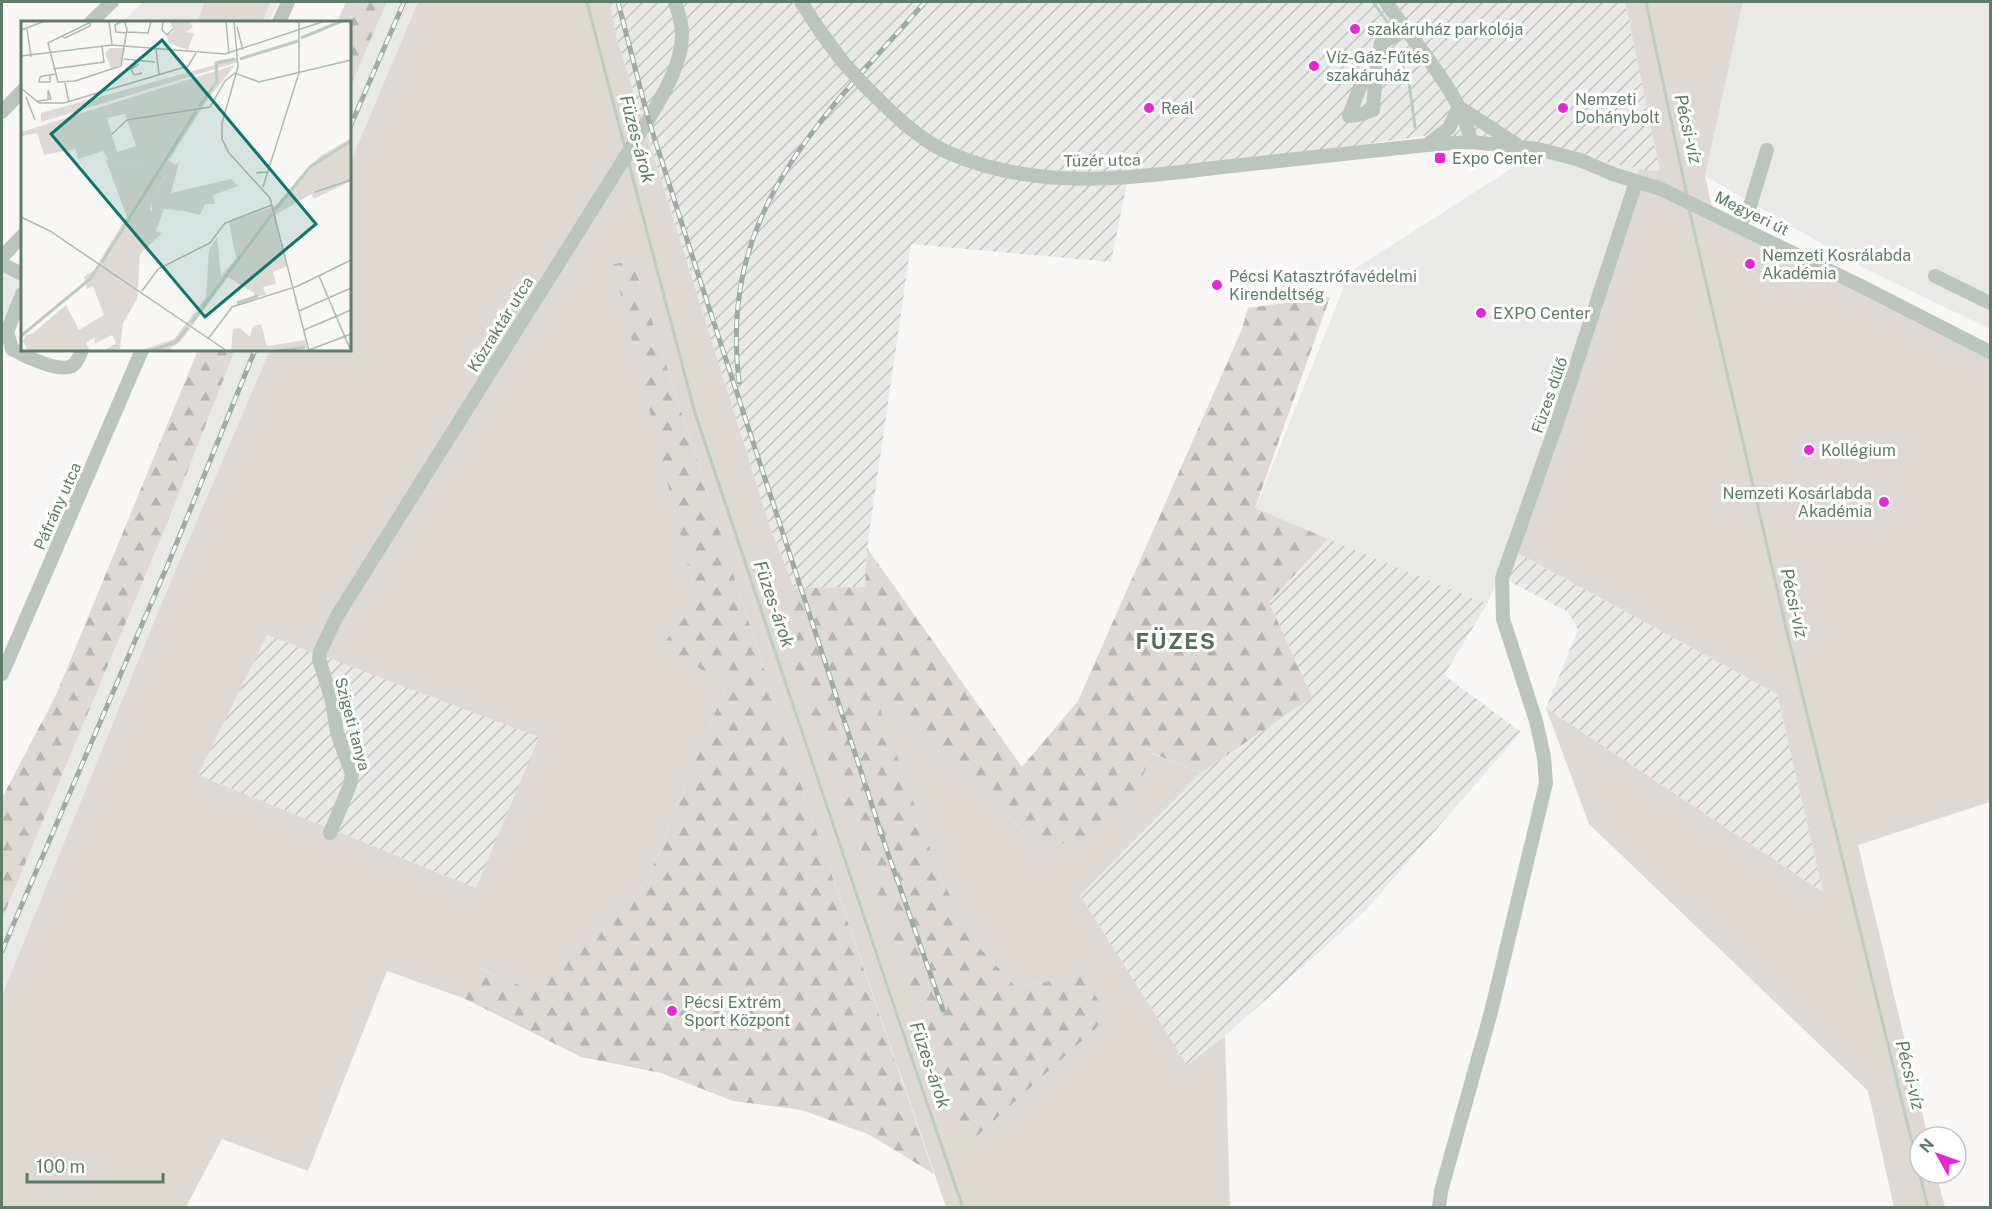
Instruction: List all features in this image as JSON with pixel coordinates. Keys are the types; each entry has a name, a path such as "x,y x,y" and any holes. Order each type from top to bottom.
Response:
{"street":[{"path":"92,21 112,2"},
{"path":"279,21 288,2"},
{"name":"Közraktár utca","path":"320,656 337,616 625,156 671,78 680,57 682,34 675,2"},
{"name":"Tüzér utca","path":"801,2 843,62 907,126 947,152 1003,172 1071,179 1124,179 1471,142"},
{"name":"Megyeri út","path":"1386,2 1447,86 1469,130 1471,142 1538,149 1580,160 1636,182 1661,189 1738,225 1990,352"},
{"path":"1376,71 1381,44 1405,30"},
{"path":"2,112 21,92"},
{"path":"1427,145 1449,128 1459,107"},
{"name":"Megyeri út","path":"1459,107 1491,130 1520,146"},
{"path":"1738,225 1748,213 1767,150"},
{"path":"1597,167 1620,186 1630,201 1649,190 1661,189"},
{"name":"Füzes dűlő","path":"1438,1208 1491,1012 1546,783 1544,757 1536,721 1503,619 1502,578 1558,420 1636,182"},
{"path":"2,257 21,237"},
{"path":"2,264 21,274"},
{"path":"1935,276 1990,303"},
{"path":"21,297 7,332 12,349 55,367 66,368 77,362 82,351"},
{"name":"Páfrány utca","path":"2,674 142,351"},
{"name":"Szigeti tanya","path":"320,656 322,674 332,701 337,732 352,774 350,785 330,833"}],"shaded area":[{"path":"143,2 278,2 269,21 123,21"},
{"path":"387,2 418,2 351,161 351,85"},
{"path":"610,2 1625,2 1660,173 1585,158 1431,135 1128,178 1111,262 911,244 867,548 865,587 794,588 770,527 617,39"},
{"path":"1743,2 1990,2 1990,329 1862,267 1705,176"},
{"path":"1534,154 1585,158 1639,169 1518,532 1487,604 1255,509 1350,272"},
{"path":"2,271 21,280 21,282 2,329"},
{"path":"235,351 270,351 165,595 2,995 2,919 164,531"},
{"path":"1328,539 1487,604 1444,675 1521,732 1365,911 1225,1036 1187,1066 1080,895 1201,773 1312,697 1269,602"},
{"path":"1512,550 1777,694 1823,892 1546,708 1578,630 1568,612 1499,576"},
{"path":"267,635 540,737 476,888 198,775"}],"green space":[{"path":"205,2 270,2 262,21 197,21"},
{"path":"346,2 387,2 351,85 351,21 337,21"},
{"path":"418,2 610,2 617,39 770,527 794,588 773,610 968,1143 1083,975 1016,987 979,947 941,879 875,696 993,798 1039,850 1126,818 1151,753 1201,773 1080,895 1187,1065 1225,1036 1230,1207 946,1207 806,800 633,261 614,264 697,602 727,683 647,881 536,993 479,968 463,998 387,971 308,1171 222,1139 186,1207 2,1208 2,995 165,595 270,351 351,351 351,161","holes":["267,635 539,737 476,888 198,775"]},
{"path":"1625,2 1743,2 1705,176 1714,216 1990,352 1990,802 1858,845 1925,1125 1908,1125 1908,1185 1939,1185 1945,1207 1894,1207 1868,1091 1589,824 1546,708 1823,892 1777,694 1512,550 1639,169 1660,172"},
{"path":"633,261 806,800 934,1174 870,1135 802,1110 733,1101 661,1073 581,1057 463,998 478,968 536,992 647,881 727,683 660,648 697,602 613,264"},
{"path":"1330,297 1255,508 1328,539 1269,602 1312,697 1201,773 1152,753 1126,818 1086,837 1039,850 993,798 876,697 941,879 979,947 1016,987 1083,975 1108,1017 968,1144 773,610 794,588 865,587 867,548 1022,767 1078,701 1242,329 1248,308"},
{"path":"198,351 235,351 164,531 2,919 2,798 56,695"}],"waterway":[{"name":"Füzes-árok","path":"587,2 625,148"},
{"path":"1373,2 1392,29"},
{"name":"Pécsi-víz","path":"1646,2 1687,196"},
{"path":"1394,55 1408,76 1415,127"},
{"name":"Füzes-árok","path":"628,160 695,413 963,1208"},
{"name":"Pécsi-víz","path":"1689,209 1787,632 1928,1208"}],"railway":[{"path":"351,125 404,2"},
{"path":"618,2 648,118 698,274 885,845 943,1010"},
{"path":"739,382 737,321 745,267 761,217 786,171 815,128 925,2"},
{"path":"2,951 171,557 255,351"}],"place":[{"name":"szakáruház parkolója","path":"1355,29"},
{"name":"Víz-Gáz-Fűtés szakáruház","path":"1314,66"},
{"name":"Reál","path":"1149,108"},
{"name":"Nemzeti Dohánybolt","path":"1563,108"},
{"name":"Expo Center","path":"1440,158"},
{"name":"Nemzeti Kosrálabda Akadémia","path":"1750,264"},
{"name":"Pécsi Katasztrófavédelmi Kirendeltség","path":"1217,285"},
{"name":"EXPO Center","path":"1481,313"},
{"name":"Kollégium","path":"1809,450"},
{"name":"Nemzeti Kosárlabda Akadémia","path":"1884,502"},
{"name":"Pécsi Extrém Sport Központ","path":"672,1011"}],"district":[{"name":"FÜZES","path":"1176,641"}]}
